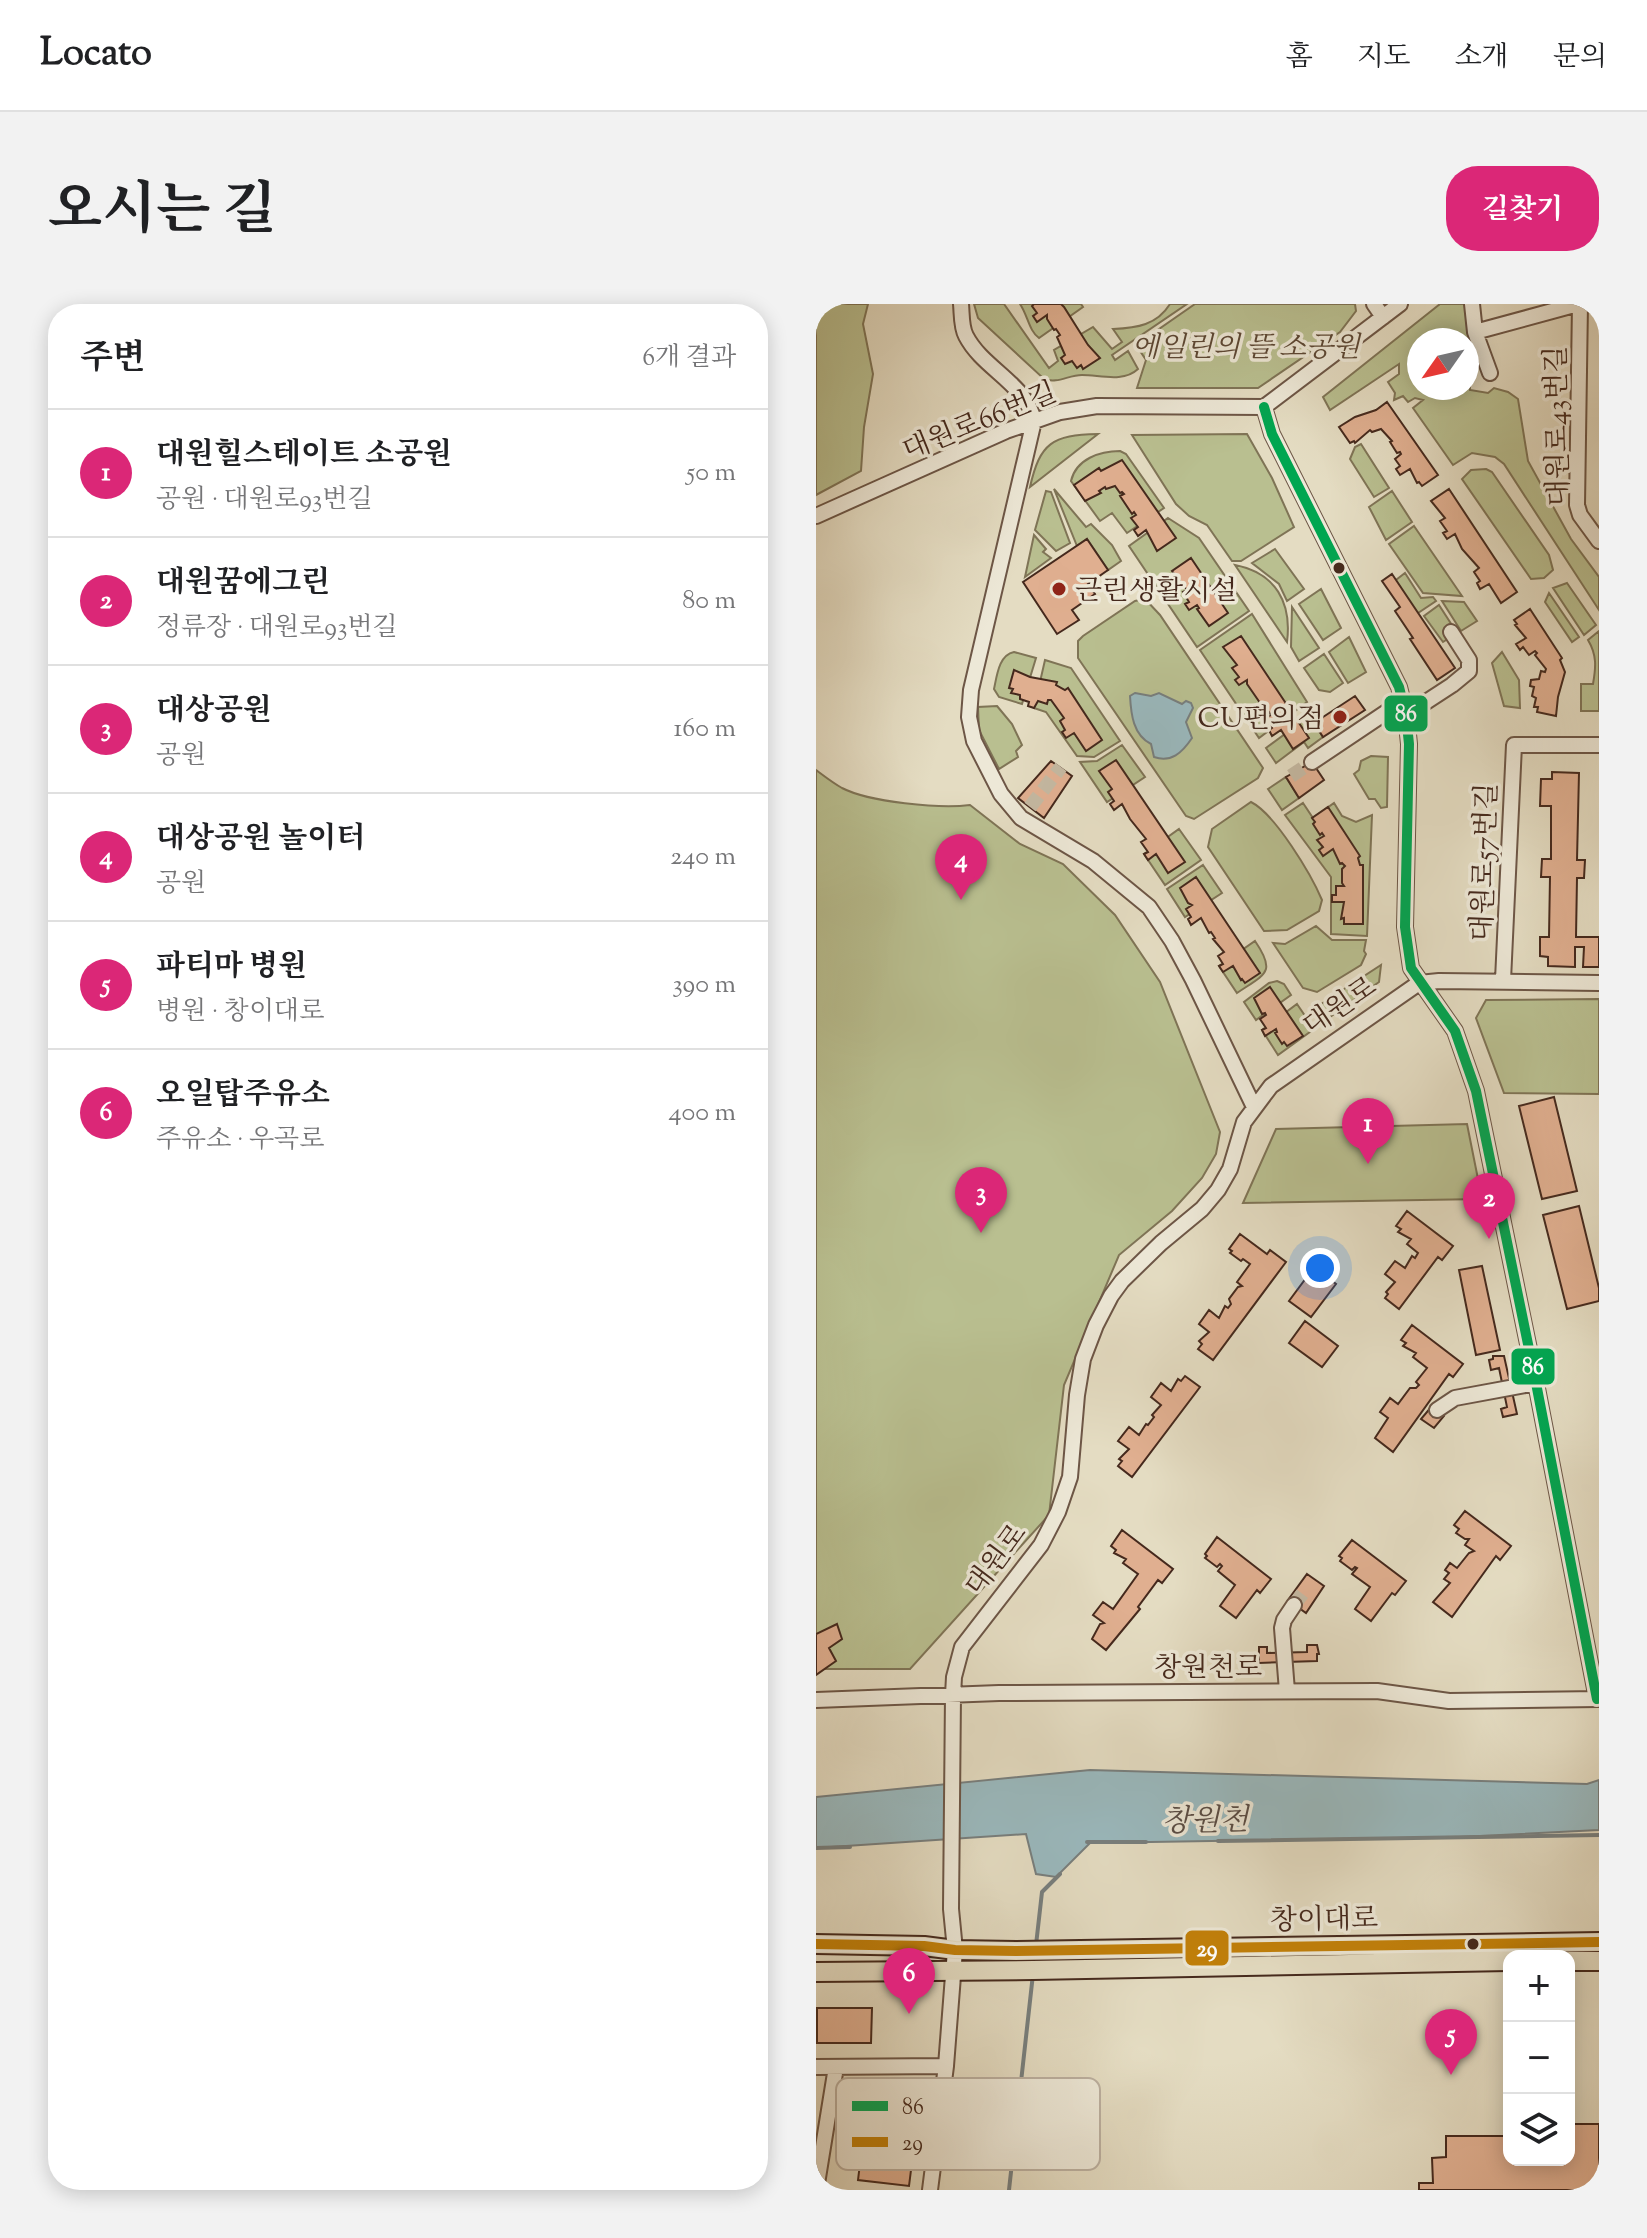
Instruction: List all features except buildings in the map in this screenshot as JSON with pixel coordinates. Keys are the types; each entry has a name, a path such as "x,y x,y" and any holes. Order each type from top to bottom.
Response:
{"main road":[{"name":"창이대로","path":"955,1950 1599,1942"},
{"path":"816,1944 924,1946 955,1950"},
{"name":"창이대로","path":"953,1970 1503,1961"},
{"path":"1575,1961 1599,1961"},
{"path":"818,1972 953,1970"}],"street":[{"path":"961,304 967,338 1022,394 1034,421 971,690 969,717 974,741 1001,794 1093,861 1149,907 1179,954 1254,1107"},
{"path":"1374,304 1383,317"},
{"path":"1264,407 1400,304"},
{"path":"1472,304 1475,328"},
{"path":"1479,331 1579,304"},
{"name":"대원로43번길","path":"1579,304 1577,505 1580,515 1599,541"},
{"path":"1479,343 1490,373"},
{"name":"대원로66번길","path":"816,516 1006,431 1060,412 1097,406 1264,407"},
{"name":"대원로","path":"955,1950 951,1909 954,1677 962,1647 1041,1545 1058,1512 1070,1477 1083,1359 1103,1311 1122,1281 1202,1209 1218,1190 1230,1169 1244,1122 1280,1078 1419,983 1407,953 1405,927 1409,766 1404,708 1389,664 1272,434 1264,407"},
{"path":"1312,762 1404,708 1452,685 1469,671 1469,660 1451,632"},
{"name":"대원로57번길","path":"1503,980 1514,745 1599,745"},
{"path":"1419,983 1503,980 1599,983"},
{"path":"1419,983 1455,1031 1470,1069 1598,1699"},
{"path":"1437,1410 1455,1398 1536,1383"},
{"path":"1287,1691 1282,1628 1294,1605"},
{"name":"창원천로","path":"816,1700 1287,1691 1377,1691 1449,1701 1598,1699"},
{"path":"944,2078 955,1950"},
{"path":"816,2067 946,2066"},
{"path":"816,2190 836,2067"},
{"path":"930,2190 933,2170"}],"green space":[{"path":"816,304 868,304 863,324 873,374 864,427 861,471 816,495"},
{"path":"974,304 1004,304 1049,368 1058,361 1054,350 1093,327 1112,349 1122,342 1113,329 1146,324 1159,317 1170,304 1187,304 1112,355 1115,360 1128,351 1138,369 1132,373 1118,377 1077,375 1054,380 1044,379 978,318"},
{"path":"1020,304 1081,304 1083,307 1039,338"},
{"name":"에일린의 뜰 소공원","path":"1195,304 1355,304 1356,311 1340,332 1258,388 1137,388 1146,360 1136,345"},
{"path":"1440,304 1468,304 1469,328 1410,328"},
{"path":"1407,330 1407,400 1412,400 1408,402 1403,396 1394,400 1395,393 1388,382 1399,374 1399,364 1330,410 1323,397"},
{"path":"1494,388 1518,399 1528,461 1571,539 1599,577 1599,610 1504,464 1495,457 1472,453 1453,465 1413,408 1423,400 1479,400 1479,392 1488,393"},
{"path":"1098,434 1030,487 1038,460 1050,444 1069,437"},
{"name":"에일린의 뜰 소공원","path":"1247,434 1272,478 1294,527 1241,561 1232,561 1207,525 1189,516 1176,504 1132,435"},
{"path":"1361,444 1389,488 1374,497 1350,459 1355,447"},
{"path":"1120,451 1126,454 1164,508 1127,533 1112,513 1100,521 1071,481 1083,462"},
{"path":"1486,469 1492,472 1549,555 1553,570 1544,578 1531,579 1462,479 1471,470"},
{"path":"1054,489 1086,527 1091,524 1112,545 1121,561 1108,570 1087,539 1077,546"},
{"path":"1046,491 1051,492 1070,543 1056,551 1035,530"},
{"path":"1392,491 1412,522 1386,540 1369,507"},
{"path":"1168,518 1199,538 1249,611 1197,647 1129,546"},
{"path":"1414,526 1462,596 1423,593 1389,544"},
{"path":"1034,535 1046,549 1043,552 1051,558 1025,577"},
{"path":"1275,549 1304,589 1287,601 1279,584 1252,563"},
{"path":"1235,565 1261,575 1278,592 1287,615 1287,642"},
{"path":"1405,573 1421,598 1433,597 1436,601 1409,619 1392,583"},
{"path":"1567,583 1596,625 1584,635 1553,588"},
{"path":"1321,589 1341,628 1323,640 1299,604"},
{"path":"1549,593 1579,637 1572,642 1545,602"},
{"path":"1145,599 1160,615 1263,768 1258,778 1194,819 1186,816 1078,658 1078,641 1083,636 1135,601"},
{"path":"1442,601 1464,602 1477,621 1461,631"},
{"path":"1439,605 1457,633 1443,642 1424,616"},
{"path":"1292,607 1319,648 1299,661 1291,647"},
{"path":"1252,614 1307,702 1259,738 1200,650"},
{"path":"1599,631 1599,711 1581,711 1581,684 1593,684 1595,672 1594,656 1588,640"},
{"path":"1349,637 1366,672 1348,683 1329,652"},
{"path":"1014,652 1036,658 1022,704 999,697 994,689 1002,661"},
{"path":"1502,652 1519,680 1520,708 1504,706 1492,663"},
{"path":"1324,654 1343,683 1330,692 1319,690 1304,668"},
{"path":"1045,660 1071,668 1120,741 1094,757 1077,756 1046,712 1034,708"},
{"path":"997,706 1012,724 1022,745 1016,751 1018,757 999,769 979,730 978,707"},
{"path":"1304,720 1314,723 1323,737 1308,748 1304,742 1276,763 1266,748"},
{"path":"1122,745 1145,777 1107,802 1080,762 1097,761"},
{"path":"1371,756 1388,757 1387,807 1381,808 1375,799 1369,799 1354,774 1359,770 1361,761"},
{"path":"816,770 842,788 886,801 970,805 1020,844 1063,864 1115,915 1160,982 1220,1132 1216,1154 1202,1178 1172,1211 1119,1255 1064,1385 1049,1515 910,1669 816,1669"},
{"path":"1286,777 1299,798 1282,810 1268,789"},
{"path":"1251,802 1281,831 1310,875 1322,900 1319,911 1287,930 1264,931 1208,847 1212,829"},
{"path":"1303,803 1313,818 1334,803 1342,816 1356,822 1372,815 1367,936 1331,934 1331,877 1285,815"},
{"path":"1179,829 1201,860 1165,885 1144,854"},
{"path":"1203,865 1222,893 1185,917 1167,889"},
{"path":"1316,926 1332,940 1366,940 1366,954 1361,965 1317,992 1303,988 1273,943 1285,944"},
{"path":"1255,941 1265,960 1265,972 1237,993 1219,966"},
{"path":"1381,965 1379,982 1323,1022 1315,1008"},
{"path":"1277,981 1284,984 1291,995 1256,1020 1244,1002 1269,983"},
{"path":"1599,999 1599,1094 1504,1093 1476,1018 1486,1000"},
{"path":"1297,1004 1314,1029 1278,1055 1262,1030"},
{"path":"1467,1124 1482,1199 1243,1203 1276,1129"}],"water":[{"path":"1135,693 1151,696 1159,693 1182,704 1186,701 1191,703 1193,708 1186,722 1192,738 1176,755 1166,759 1154,757 1151,744 1140,735 1134,723 1130,696"},
{"path":"1090,1770 1587,1784 1599,1780 1599,1830 1460,1837 1090,1843 1056,1877 1036,1874 1026,1834 816,1848 816,1797"}],"waterway":[{"name":"창원천","path":"1218,1841 1599,1835"},
{"name":"창원천","path":"1087,1842 1146,1842"},
{"name":"창원천","path":"816,1848 850,1847"},
{"path":"1036,1945 1042,1892 1060,1874"},
{"path":"1021,2078 1033,1974"},
{"path":"1009,2190 1011,2170"}],"tunnel":[{"path":"1291,776 1312,762"},
{"path":"1030,807 1061,767"},
{"path":"1294,1605 1306,1589"}],"transit line":[{"name":"86","path":"1264,407 1272,434 1399,687 1409,744 1405,927 1411,968 1455,1031 1476,1091 1597,1699"},
{"name":"29","path":"816,1944 1016,1951 1599,1942"}],"place":[{"name":"근린생활시설","path":"1059,589"},
{"name":"CU편의점","path":"1340,717"},
{"name":"대상공원 놀이터","path":"961,900"},
{"name":"대원힐스테이트 소공원","path":"1368,1164"},
{"name":"대상공원","path":"981,1233"},
{"name":"대원꿈에그린","path":"1489,1239"},
{"name":"오일탑주유소","path":"909,2014"},
{"name":"파티마 병원","path":"1451,2075"}]}
